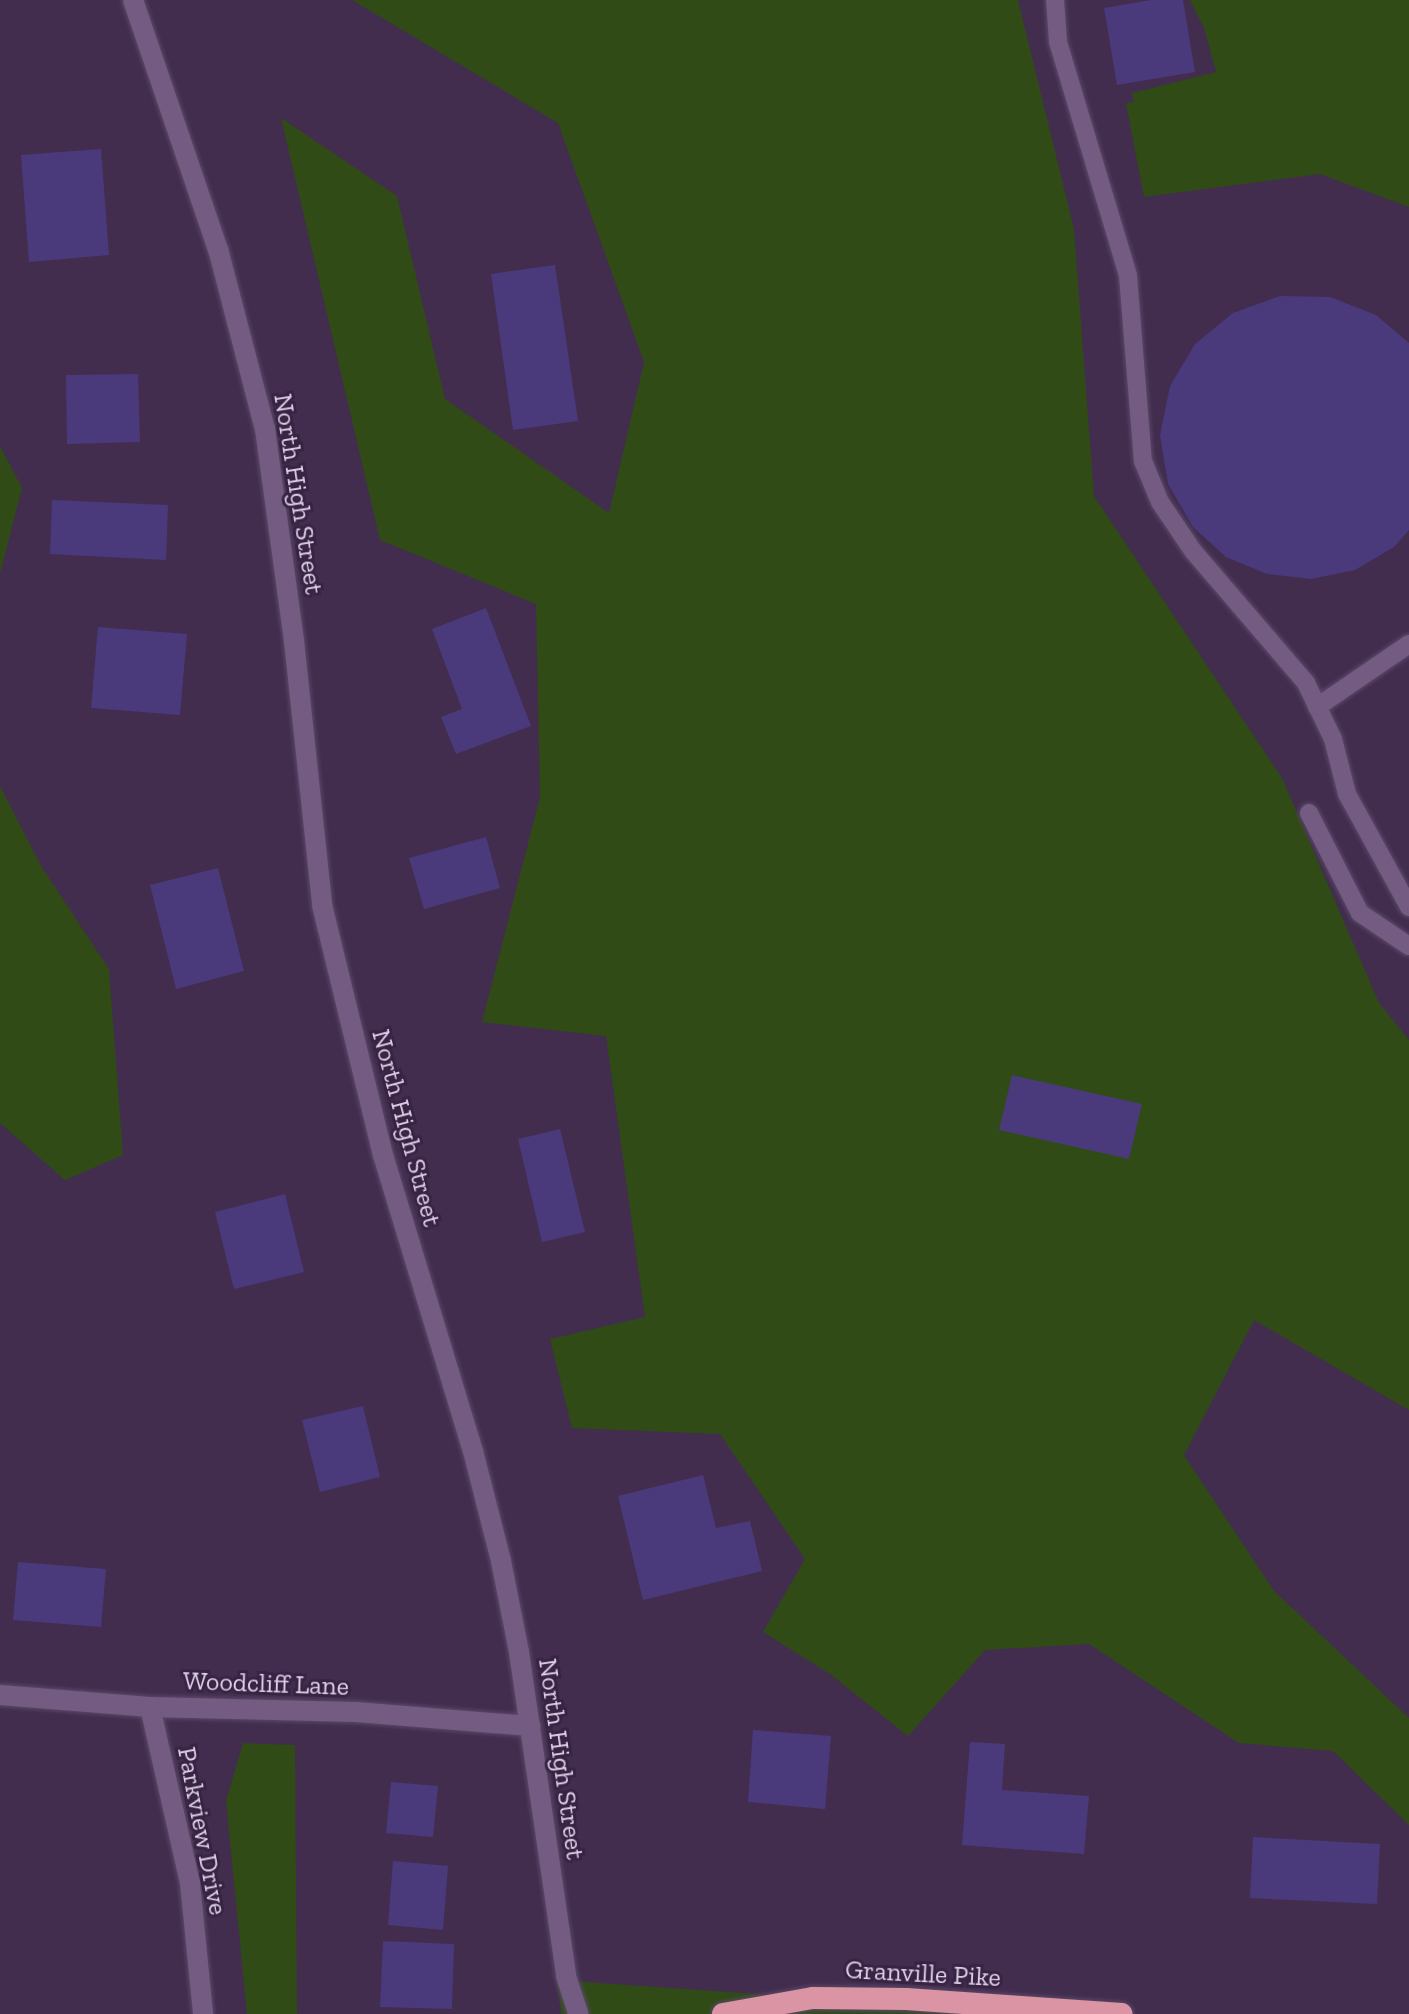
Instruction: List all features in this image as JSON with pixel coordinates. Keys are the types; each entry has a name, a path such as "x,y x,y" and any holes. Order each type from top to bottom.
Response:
{"highway":[{"name":"Granville Pike","path":"723,2014 813,1998 906,1999 1121,2014"}],"street":[{"name":"North High Street","path":"133,0 218,249 265,429 294,641 322,905 383,1155 473,1451 498,1548 530,1726 566,1976 578,2014"},
{"name":"Woodcliff Lane","path":"0,1695 150,1707 356,1712 530,1726"},
{"name":"Parkview Drive","path":"150,1707 190,1883 203,2014"}],"lane":[{"path":"1055,0 1058,42 1128,276 1143,461 1160,502 1193,551 1306,683 1333,739 1347,794 1409,907"},
{"path":"1317,707 1409,644"},
{"path":"1309,813 1360,913 1409,946"}],"green space":[{"path":"352,0 1018,0 1074,229 1094,496 1282,778 1379,1003 1409,1040 1409,1410 1254,1320 1184,1455 1274,1591 1409,1718 1409,1825 1333,1751 1239,1743 1089,1644 985,1650 908,1736 830,1674 763,1632 805,1559 720,1434 572,1428 550,1339 645,1317 606,1036 482,1022 540,797 536,604 380,540 281,118 397,196 445,399 609,513 644,362 558,123"},
{"path":"1190,0 1409,0 1409,207 1320,174 1144,197 1126,103 1134,102 1132,93 1216,72 1204,28"},
{"path":"0,446 22,488 0,574"},
{"path":"0,786 41,866 109,969 123,1155 65,1180 0,1123"},
{"path":"243,1743 295,1745 297,2014 247,2014 226,1801"},
{"path":"557,1980 813,1998 1026,2014 561,2014"}],"building":[{"path":"1151,0 1183,0 1195,72 1117,85 1104,8"},
{"path":"101,149 109,255 29,262 21,155"},
{"path":"555,265 578,421 513,430 491,274"},
{"path":"1280,296 1330,297 1376,315 1409,343 1409,530 1394,547 1355,570 1311,579 1267,574 1226,557 1193,527 1168,484 1160,435 1170,386 1195,344 1233,313"},
{"path":"138,374 140,442 67,444 66,375"},
{"path":"52,500 168,505 166,560 50,554"},
{"path":"486,608 531,726 456,754 441,717 462,709 432,629"},
{"path":"98,627 187,634 180,715 91,708"},
{"path":"486,837 500,888 424,909 409,858"},
{"path":"218,868 244,971 176,989 150,885"},
{"path":"1012,1075 1142,1104 1129,1159 999,1130"},
{"path":"560,1129 585,1232 542,1242 518,1139"},
{"path":"285,1194 304,1272 234,1289 215,1212"},
{"path":"363,1406 380,1477 320,1492 302,1420"},
{"path":"703,1475 716,1528 750,1521 762,1571 643,1600 618,1496"},
{"path":"18,1562 106,1569 101,1627 13,1620"},
{"path":"753,1730 831,1736 825,1809 748,1802"},
{"path":"970,1742 1005,1744 1002,1790 1089,1796 1084,1854 962,1845"},
{"path":"391,1782 438,1786 433,1837 386,1833"},
{"path":"1253,1837 1380,1844 1377,1904 1250,1898"},
{"path":"393,1861 448,1866 443,1930 388,1925"},
{"path":"383,1941 454,1944 452,2009 380,2007"}]}
